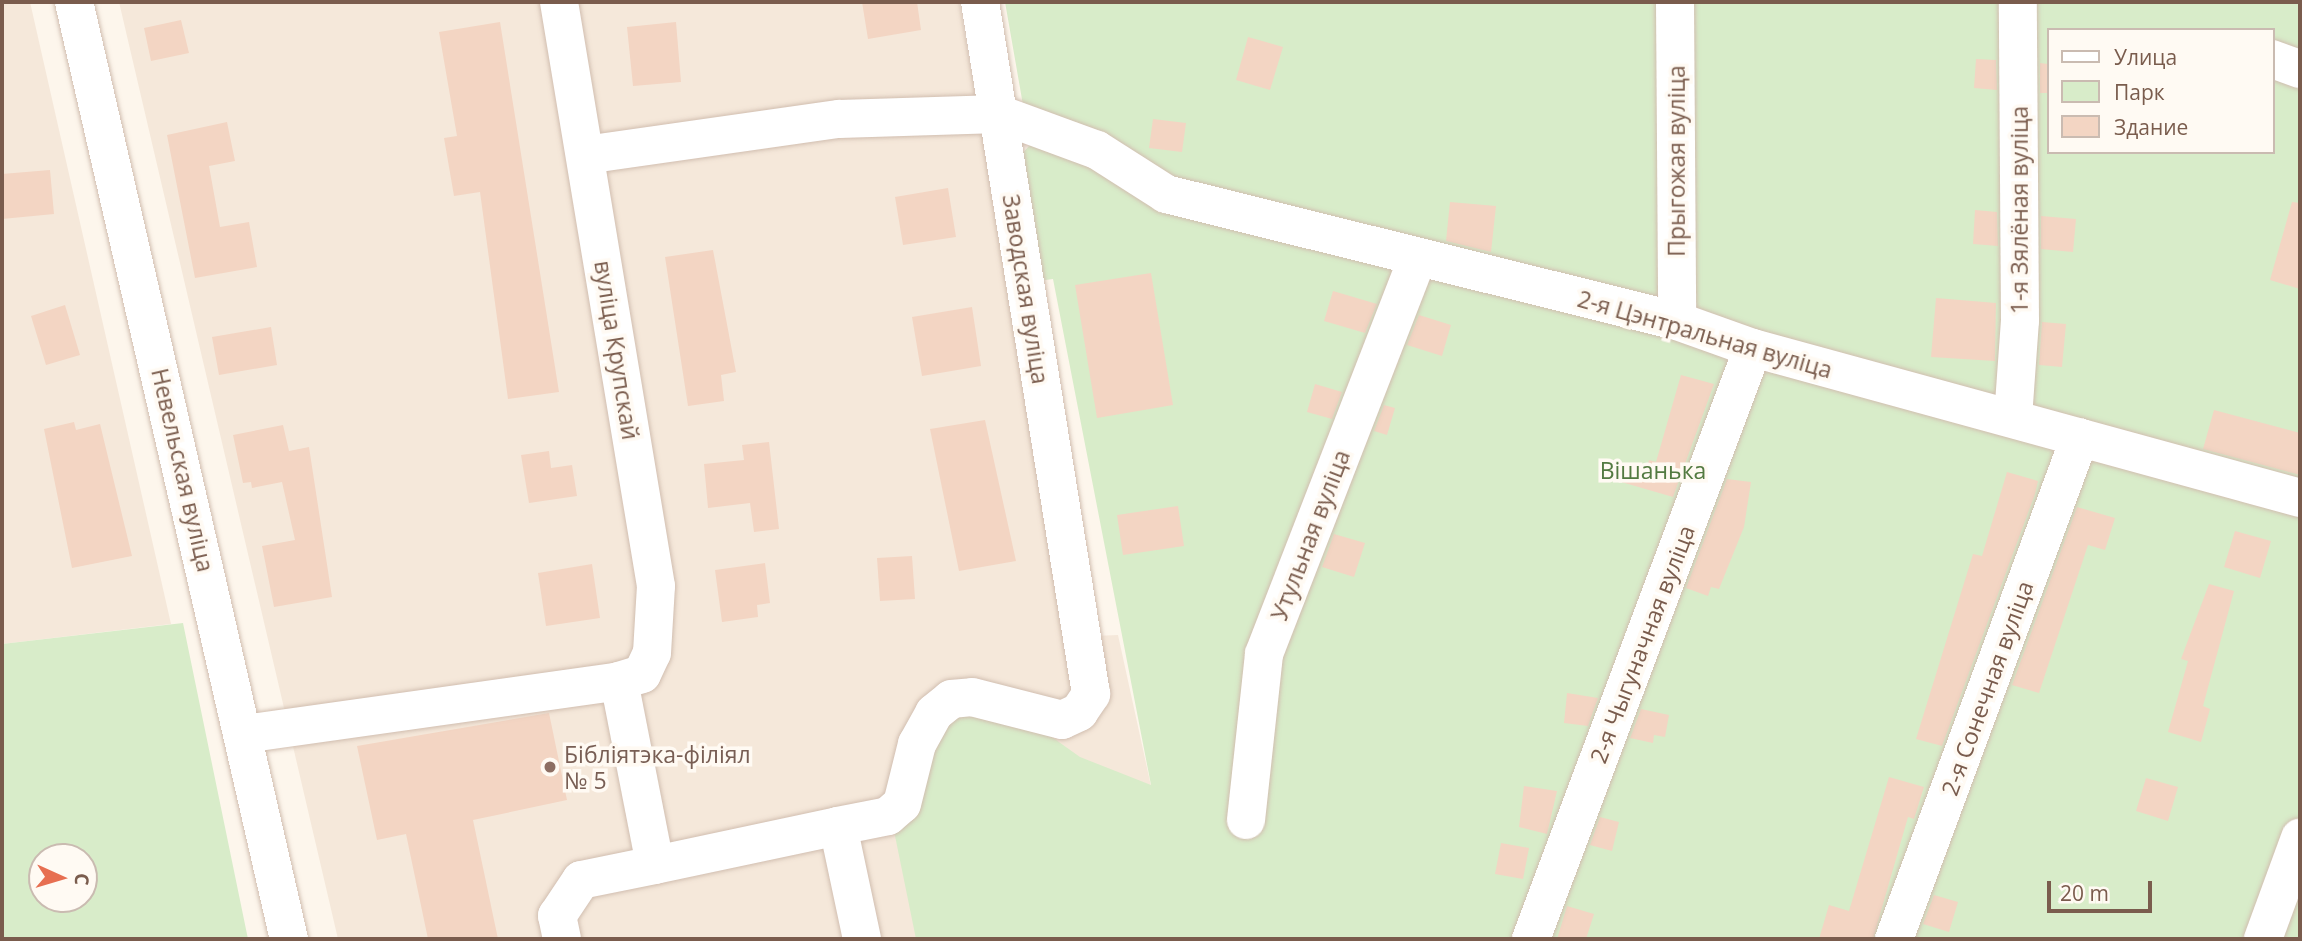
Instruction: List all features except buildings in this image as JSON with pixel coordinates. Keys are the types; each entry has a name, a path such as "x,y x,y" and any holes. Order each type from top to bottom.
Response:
{"street":[{"name":"Невельская вуліца","path":"74,2 289,939"},
{"name":"вуліца Крупскай","path":"559,2 656,586 652,653 642,674 619,681"},
{"name":"Заводская вуліца","path":"562,939 557,916 581,880 888,816 902,804 917,744 934,713 951,699 972,697 1044,720 1079,712 1091,694 1092,671 1071,577 980,2"},
{"name":"Прыгожая вуліца","path":"1675,2 1677,321"},
{"name":"1-я Зялёная вуліца","path":"2013,418 2020,321 2018,2"},
{"path":"2274,61 2300,69"},
{"path":"585,155 839,119 999,114"},
{"name":"2-я Цэнтральная вуліца","path":"999,114 1097,150 1166,194 1417,260 1677,321 1753,348 2300,498"},
{"name":"Утульная вуліца","path":"1246,820 1264,654 1417,260"},
{"name":"2-я Чыгуначная вуліца","path":"1531,939 1753,348"},
{"name":"2-я Сонечная вуліца","path":"1894,939 2080,438"},
{"path":"244,734 619,681 655,864"},
{"path":"838,826 862,939"},
{"path":"2263,939 2300,838"}],"shaded area":[{"path":"2,2 30,2 171,624 2,644"},
{"path":"119,2 959,2 1071,637 1118,635 1151,786 1321,939 338,939"}],"green space":[{"name":"Вішанька","path":"1005,2 2300,2 2300,939 916,939 893,826 928,747 955,710 1042,730 1080,757 1151,785 1053,279 1038,281 1018,158 1030,145"},
{"path":"183,623 248,939 2,939 2,644"}],"place":[{"name":"Бібліятэка-філіял № 5","path":"550,767"}]}
